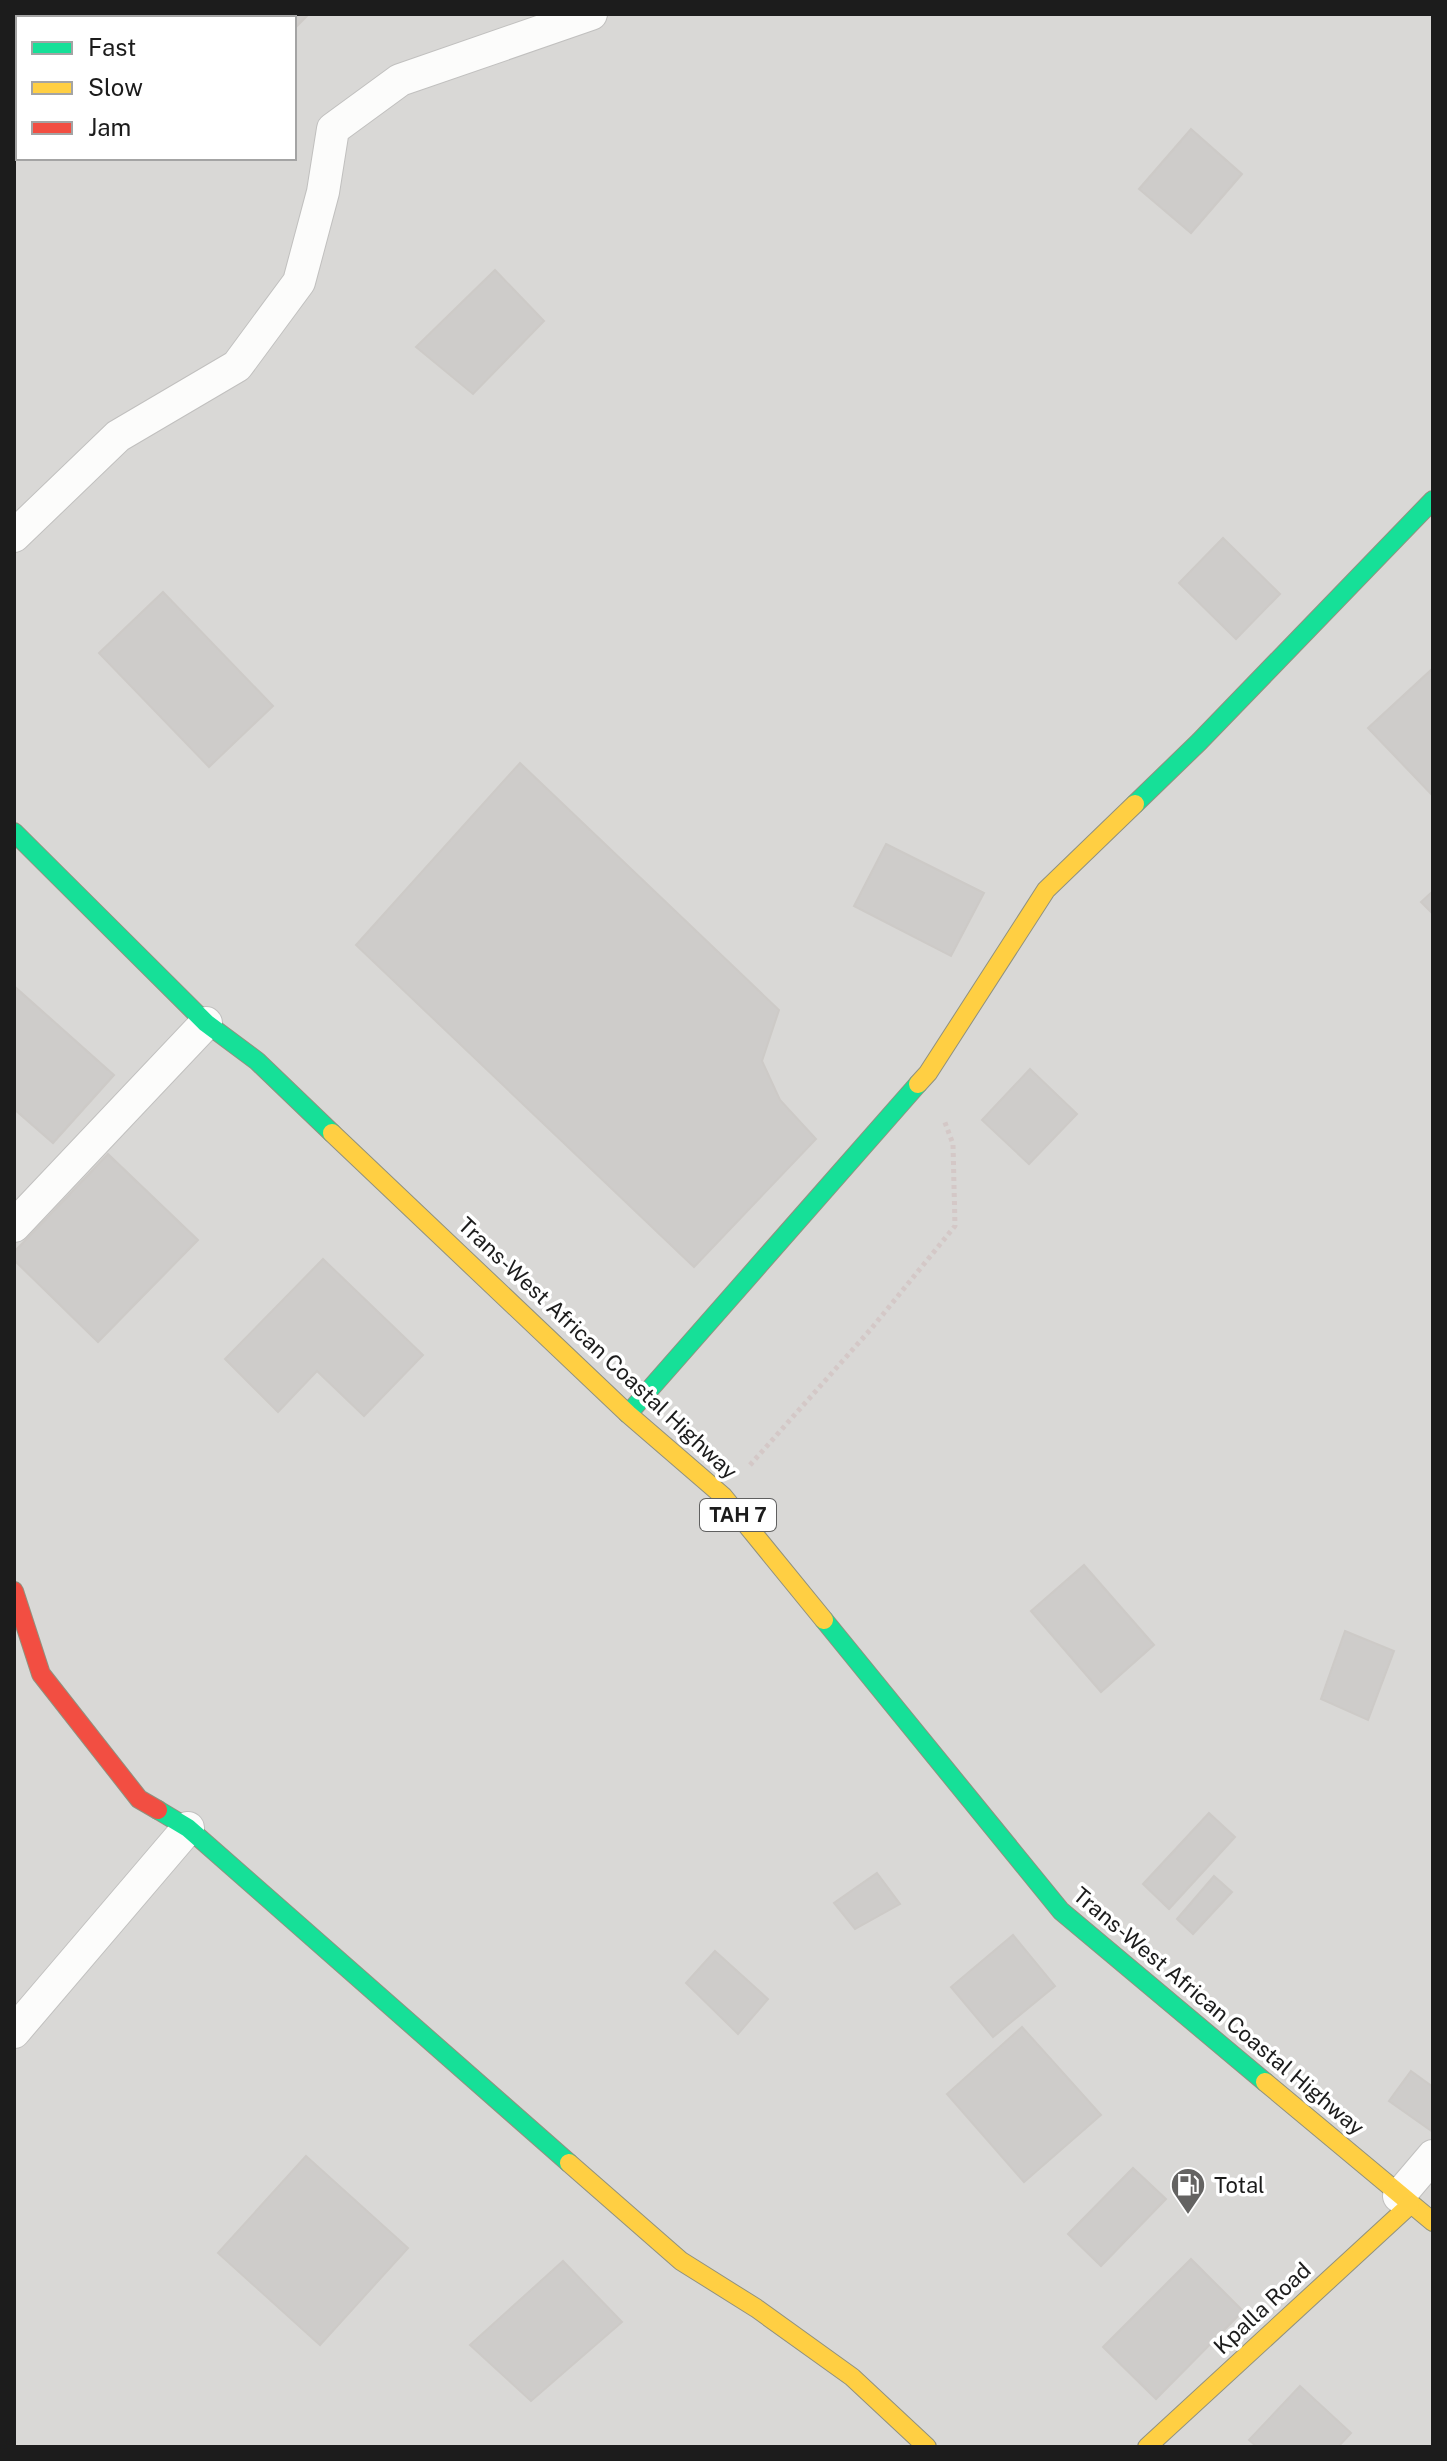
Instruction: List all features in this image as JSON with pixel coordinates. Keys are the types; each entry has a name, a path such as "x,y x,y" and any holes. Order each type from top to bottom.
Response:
{"main road":[{"path":"628,1414 928,1073 1046,890 1199,742 1433,500"},
{"name":"Trans-West African Coastal Highway","path":"14,832 206,1023 257,1061 628,1414 723,1496 1061,1911 1433,2222"},
{"path":"14,1591 41,1674 139,1799 188,1828 681,2261 756,2308 852,2377 927,2447"},
{"name":"Kpalla Road","path":"1147,2447 1404,2200"}],"street":[{"path":"14,536 118,436 237,366 299,282 323,192 333,129 400,80 591,14"},
{"path":"14,1226 206,1023"},
{"path":"14,2032 188,1828"},
{"path":"1404,2200 1433,2156"}],"path":[{"path":"723,1496 871,1329 955,1226 953,1144 928,1073"}],"shaded area":[{"path":"14,14 18,16 16,160 296,160 296,16 44,16 1433,14 1433,2447 14,2447"}],"building":[{"path":"235,14 309,14 296,27 296,16"},
{"path":"1191,129 1242,174 1191,233 1139,189"},
{"path":"495,270 544,321 473,394 416,347"},
{"path":"1223,538 1280,594 1236,639 1179,583"},
{"path":"163,592 273,706 209,767 99,653"},
{"path":"1431,670 1433,672 1433,796 1368,728"},
{"path":"520,763 779,1010 762,1061 780,1100 816,1139 694,1267 356,945"},
{"path":"886,844 984,893 951,956 854,906"},
{"path":"1433,891 1433,914 1421,902"},
{"path":"14,986 114,1075 53,1143 14,1109"},
{"path":"1030,1069 1077,1114 1029,1164 982,1120"},
{"path":"108,1154 198,1240 98,1342 14,1260 14,1252"},
{"path":"323,1259 423,1355 364,1416 317,1371 278,1412 225,1359"},
{"path":"1084,1565 1154,1645 1101,1692 1031,1611"},
{"path":"1345,1631 1394,1651 1368,1720 1321,1699"},
{"path":"1209,1813 1235,1837 1169,1909 1143,1884"},
{"path":"877,1873 900,1904 855,1929 834,1903"},
{"path":"1214,1876 1232,1892 1193,1934 1177,1919"},
{"path":"1013,1935 1055,1986 993,2037 951,1987"},
{"path":"715,1951 768,1999 738,2034 686,1983"},
{"path":"1022,2027 1101,2115 1024,2182 947,2094"},
{"path":"1411,2071 1433,2087 1433,2132 1389,2101"},
{"path":"306,2156 408,2248 320,2345 218,2253"},
{"path":"1133,2168 1166,2199 1101,2266 1068,2234"},
{"path":"1191,2259 1243,2311 1156,2399 1103,2347"},
{"path":"563,2261 622,2322 531,2401 470,2345"},
{"path":"1300,2386 1351,2433 1338,2447 1257,2447 1249,2440"}],"traffic: fast":[{"path":"1135,804 1433,500"},
{"path":"14,832 206,1023 257,1061 332,1133"},
{"path":"628,1414 918,1084"},
{"path":"824,1620 1061,1911 1265,2082"},
{"path":"158,1810 188,1828 569,2163"}],"traffic: slow":[{"path":"918,1084 1046,890 1135,804"},
{"path":"332,1133 628,1414 723,1496 824,1620"},
{"path":"1265,2082 1433,2222"},
{"path":"569,2163 681,2261 756,2308 852,2377 927,2447"},
{"path":"1147,2447 1410,2205"}],"traffic: jam":[{"path":"14,1591 41,1674 139,1799 158,1810"}],"place":[{"name":"Total","path":"1188,2216"}]}
